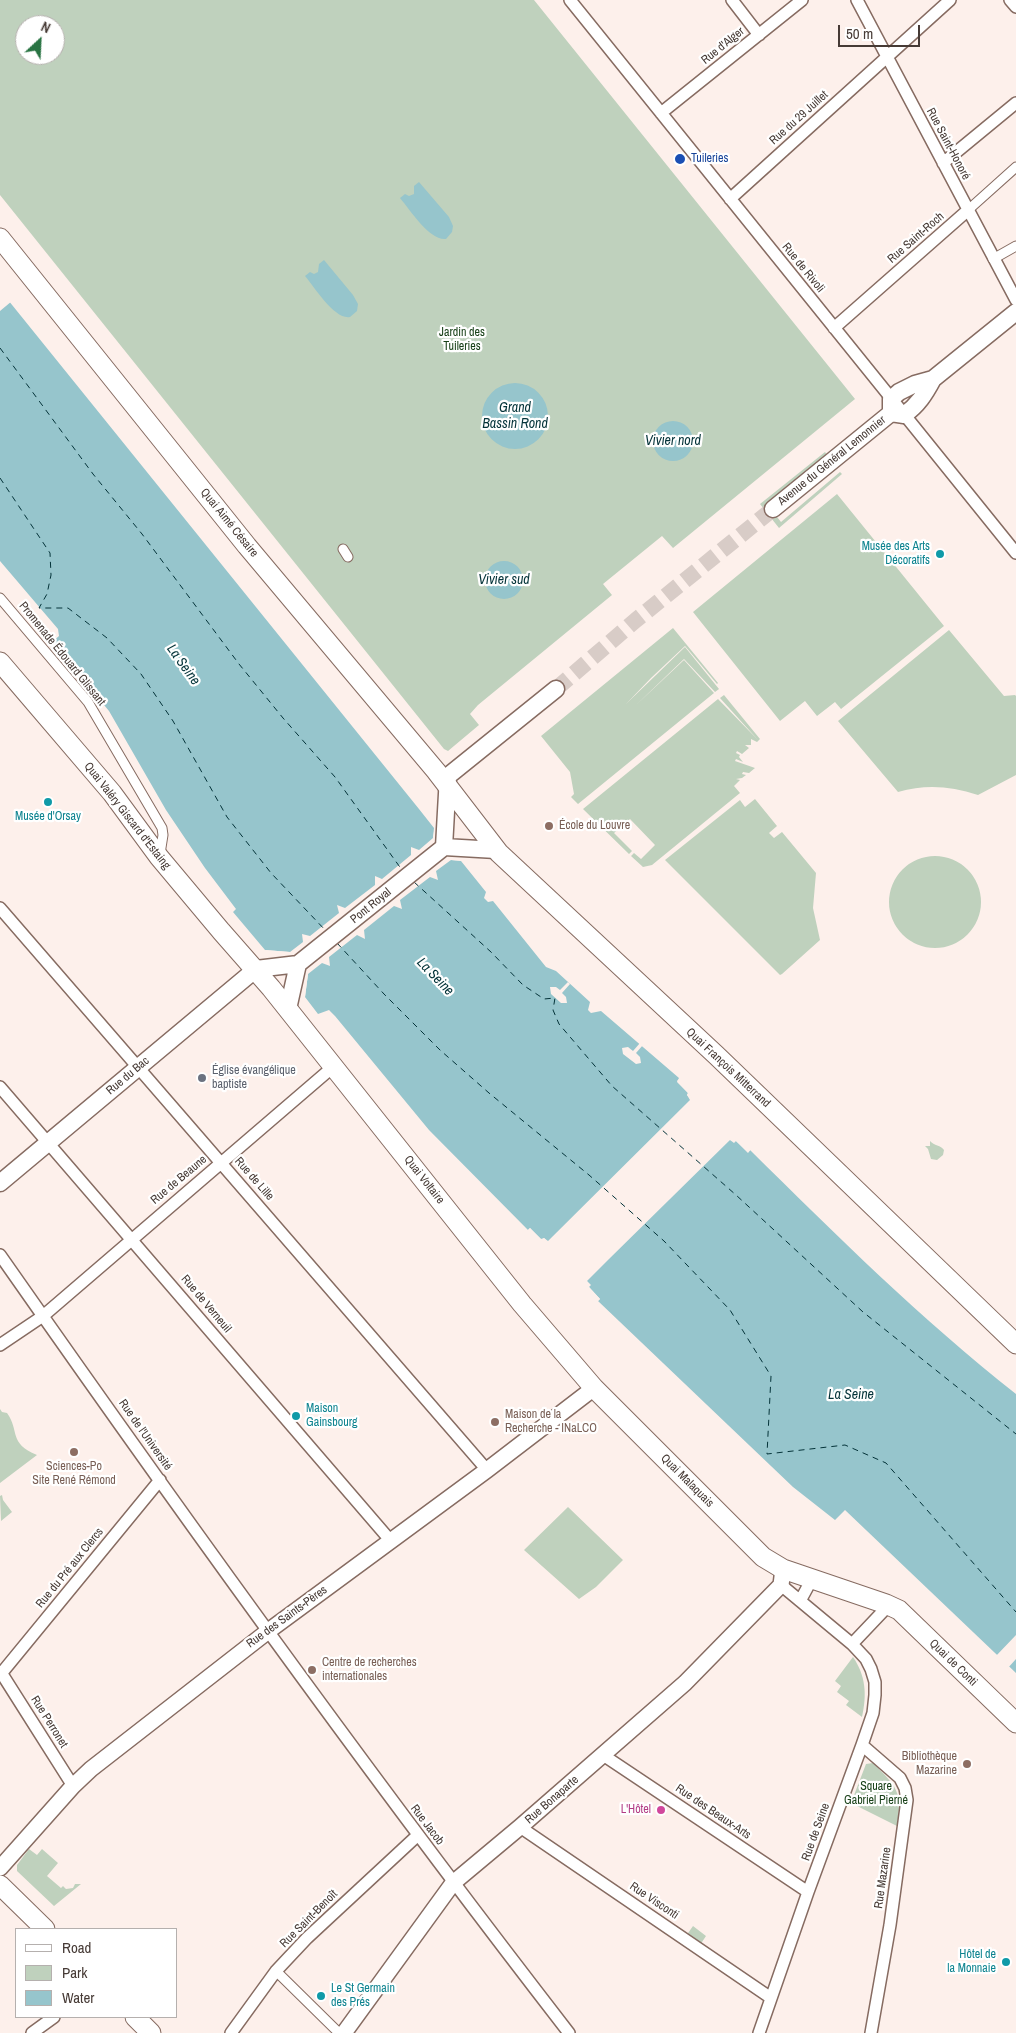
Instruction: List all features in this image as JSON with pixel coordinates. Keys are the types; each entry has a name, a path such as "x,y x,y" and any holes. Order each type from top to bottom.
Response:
{"main road":[{"name":"Quai Aimé Césaire","path":"0,238 247,546 447,785"},
{"name":"Avenue du Général Lemonnier","path":"773,509 895,409 913,409 925,395 933,379 1016,312"},
{"name":"Quai Valéry Giscard d'Estaing","path":"0,662 112,793 159,857 256,970"},
{"path":"496,850 444,847 448,776 556,689"},
{"name":"Quai François Mitterrand","path":"447,785 496,850 716,1055 1016,1344"},
{"name":"Pont Royal","path":"256,970 298,964 444,847"},
{"path":"288,1009 298,964"},
{"name":"Quai Voltaire","path":"256,970 519,1300 594,1388"},
{"name":"Rue du Bac","path":"0,1183 256,970"},
{"name":"Quai Malaquais","path":"594,1388 782,1577 812,1579 889,1605"},
{"name":"Quai de Conti","path":"889,1605 899,1610 1016,1723"},
{"path":"0,1885 44,1928"},
{"path":"136,2018 151,2033"}],"street":[{"name":"Rue de Rivoli","path":"570,0 834,328 895,409 1016,553"},
{"path":"732,0 760,34"},
{"name":"Rue d'Alger","path":"661,113 802,0"},
{"name":"Rue Saint-Honoré","path":"857,0 1016,300"},
{"name":"Rue du 29 Juillet","path":"730,198 950,0"},
{"path":"1010,0 1016,7"},
{"path":"943,164 1016,103"},
{"name":"Rue Saint-Roch","path":"834,328 1016,167"},
{"path":"993,259 1016,246"},
{"name":"Promenade Édouard Glissant","path":"0,598 88,702 104,727 162,831 159,857"},
{"name":"Rue de Lille","path":"0,908 487,1470"},
{"name":"Rue de Beaune","path":"0,1346 42,1316 334,1066"},
{"name":"Rue de Verneuil","path":"0,1087 132,1238 390,1540"},
{"name":"Rue de l'Université","path":"0,1255 267,1632"},
{"name":"Rue des Saints-Pères","path":"0,1868 73,1786 98,1764 267,1632 487,1470 594,1388"},
{"name":"Rue du Pré aux Clercs","path":"1,1674 160,1480"},
{"name":"Quai Malaquais","path":"782,1577 800,1601 852,1644"},
{"name":"Rue Bonaparte","path":"344,2033 453,1883 520,1828 685,1683 782,1577"},
{"path":"800,1601 812,1579"},
{"path":"852,1644 889,1605"},
{"name":"Rue Jacob","path":"267,1632 453,1883 569,2033"},
{"name":"Rue de Seine","path":"759,2033 873,1713 875,1682 866,1659 852,1644"},
{"name":"Rue Perronet","path":"1,1674 73,1786"},
{"name":"Rue Mazarine","path":"862,1745 900,1778 905,1788 907,1800 890,1924 871,2033"},
{"name":"Rue des Beaux-Arts","path":"602,1755 808,1892"},
{"name":"Rue Visconti","path":"520,1828 771,1998"},
{"name":"Rue Saint-Benoît","path":"231,2033 276,1971 307,1938 418,1835"},
{"path":"276,1971 339,2033"},
{"path":"32,2033 53,2018"}],"green space":[{"name":"Jardin des Tuileries","path":"0,0 534,0 855,399 673,548 662,536 603,584 612,595 478,705 470,714 479,725 448,751 444,749 0,195"},
{"path":"825,452 828,456 767,504 781,522 840,472 842,474 779,528 760,504"},
{"path":"837,494 944,626 841,709 835,702 817,716 805,701 780,721 693,612"},
{"path":"673,628 718,683 685,646 626,704 685,647 719,689 715,692 684,659 635,706 684,660 714,693 578,804 571,797 574,794 570,772 541,736"},
{"path":"949,630 1004,696 1016,696 1016,775 978,795 938,787 908,789 898,792 838,721"},
{"path":"724,695 760,739 757,742 751,739 751,745 745,745 749,748 742,754 737,751 736,753 740,755 739,757 743,762 736,759 735,761 755,768 749,773 743,772 742,774 746,775 736,779 740,780 734,786 740,793 652,865 643,867 631,856 634,853 641,859 655,845 630,819 614,833 632,851 629,854 583,809 718,699 758,740 720,698"},
{"path":"755,799 777,826 769,833 774,838 782,832 816,873 813,908 820,940 780,975 665,860 740,800 745,807"},
{"path":"935,856 952,860 967,870 977,885 981,902 977,919 967,934 952,944 935,948 918,944 903,934 893,919 889,902 893,885 903,870 918,860"},
{"path":"930,1141 944,1150 943,1155 937,1160 931,1159 925,1146 930,1146"},
{"path":"0,1409 2,1412 7,1413 11,1419 18,1441 22,1446 37,1455 0,1483"},
{"path":"2,1495 3,1500 12,1512 1,1521 0,1496"},
{"path":"568,1507 623,1560 596,1587 579,1599 524,1550"},
{"path":"853,1657 863,1679 865,1701 862,1717 846,1705 849,1701 837,1692 841,1686 835,1681"},
{"name":"Square Gabriel Pierné","path":"873,1763 896,1790 899,1805 897,1826 851,1803 866,1764"},
{"path":"29,1849 37,1855 42,1849 58,1863 47,1876 61,1888 63,1886 66,1889 73,1888 75,1884 81,1884 54,1906 17,1871 17,1865"},
{"path":"693,1926 706,1936 700,1945 686,1936"}],"water":[{"path":"419,182 449,217 453,226 452,232 446,239 433,235 427,230 400,198 405,194 409,196 414,194 414,186"},
{"path":"324,260 353,295 358,304 357,311 350,317 344,317 332,309 305,276 310,272 314,274 318,272 319,264"},
{"name":"La Seine","path":"0,290 419,809 434,828 433,838 451,860 461,861 486,892 484,898 488,902 493,901 546,967 556,971 590,1002 588,1010 591,1013 601,1011 679,1078 677,1082 688,1093 687,1095 730,1140 736,1141 748,1152 750,1150 913,1307 1016,1394 1016,1673 845,1510 835,1520 793,1487 598,1301 600,1299 589,1287 587,1281 544,1238 542,1240 530,1228 528,1230 429,1130 335,1016 329,1010 318,1014 305,997 308,974 290,952 265,950 233,912 236,909 205,868 166,810 109,711 52,642 59,636 58,629 0,561"},
{"name":"Grand Bassin Rond","path":"515,383 528,386 538,393 545,403 548,416 545,429 538,439 528,446 515,449 502,446 492,439 485,429 482,416 485,403 492,393 502,386"},
{"name":"Vivier nord","path":"673,421 687,427 693,441 687,455 673,461 659,455 653,441 659,427"},
{"name":"Vivier sud","path":"504,561 518,566 523,580 518,594 504,599 490,594 485,580 490,566"}],"pier":[{"path":"0,287 12,301 0,311"},
{"path":"435,825 437,828 436,837 452,857 462,858 465,861 451,860 436,871 438,880 430,877 400,900 402,909 394,906 364,930 365,939 357,935 329,957 330,966 322,963 308,974 305,997 303,995 306,975 289,955 268,953 265,950 290,952 303,942 302,934 310,936 339,913 337,905 345,908 375,885 375,876 382,879 411,855 411,847 419,850 433,838"},
{"path":"568,982 570,984 562,993 566,997 567,1003 561,1003 551,994 550,987 556,987 560,990"},
{"path":"640,1043 643,1045 636,1053 640,1057 641,1063 636,1064 623,1054 622,1048 628,1047 633,1051"},
{"path":"681,1077 680,1081 691,1092 692,1098 731,1138 737,1139 748,1149 752,1148 748,1153 736,1141 734,1143 730,1140 609,1259 587,1281 591,1285 589,1287 600,1299 596,1303 597,1299 587,1288 588,1285 544,1241 540,1242 530,1231 526,1232 530,1228 541,1239 544,1238 548,1241 690,1100 687,1095 688,1093 677,1081"},
{"path":"1016,1635 1016,1659 1007,1669 995,1657"}],"ferry route":[{"path":"0,348 93,474 142,534 239,664 335,777 402,870"},
{"path":"0,478 50,553 51,575 47,594 39,608 68,608 107,638 141,674 173,721 227,817 271,873 327,932"},
{"path":"414,882 491,952 523,985 544,999 555,998 553,1010 559,1024 612,1086 736,1195 863,1312 1016,1434"},
{"path":"337,943 384,994 440,1050 589,1175 664,1241 730,1310 771,1376 767,1454 845,1445 886,1463 1016,1612"}],"tunnel":[{"path":"556,689 636,620 773,509"}],"place":[{"name":"Tuileries","path":"680,159"},
{"name":"Musée des Arts Décoratifs","path":"940,554"},
{"name":"Musée d'Orsay","path":"48,802"},
{"name":"École du Louvre","path":"549,826"},
{"name":"Église évangélique baptiste","path":"202,1078"},
{"name":"Maison Gainsbourg","path":"296,1416"},
{"name":"Maison de la Recherche - INaLCO","path":"495,1422"},
{"name":"Sciences-Po Site René Rémond","path":"74,1452"},
{"name":"Centre de recherches internationales","path":"312,1670"},
{"name":"Bibliothèque Mazarine","path":"967,1764"},
{"name":"L'Hôtel","path":"661,1810"},
{"name":"Hôtel de la Monnaie","path":"1006,1962"},
{"name":"Le St Germain des Prés","path":"321,1996"}]}
